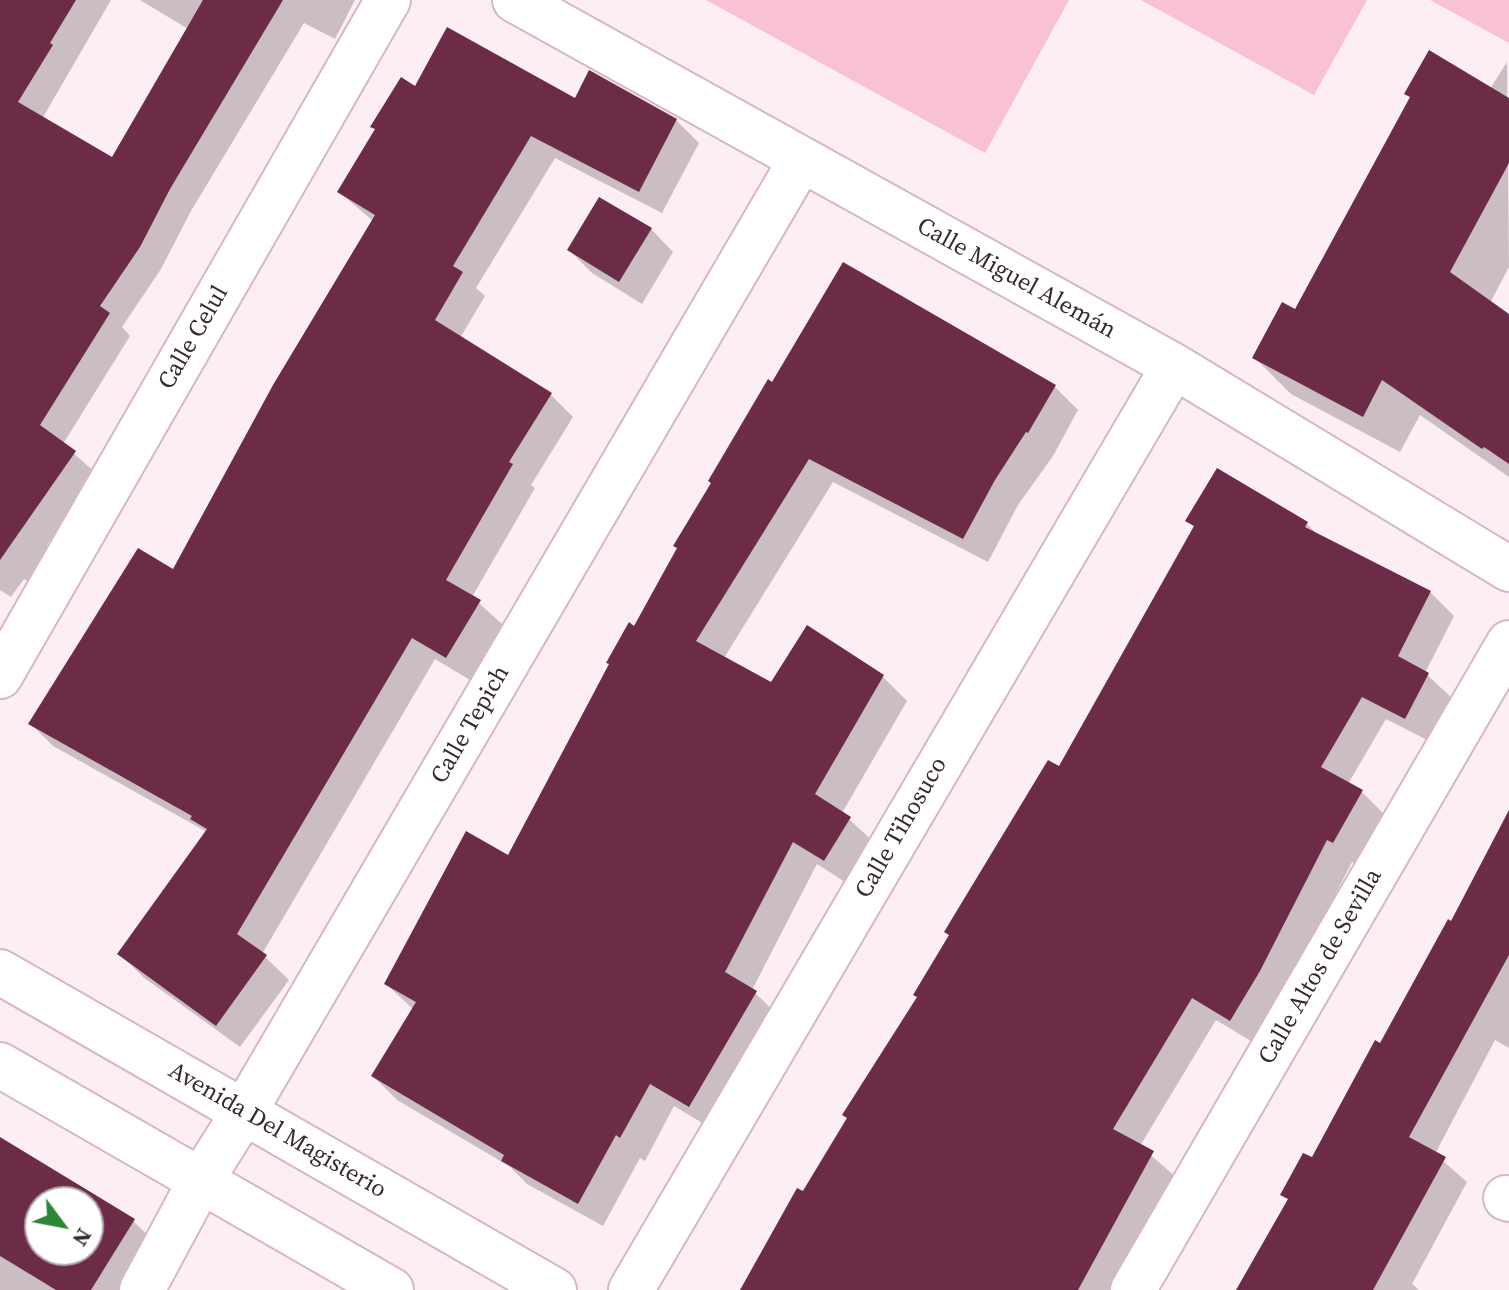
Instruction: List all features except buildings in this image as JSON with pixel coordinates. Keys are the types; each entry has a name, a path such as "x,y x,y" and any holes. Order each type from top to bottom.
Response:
{"street":[{"name":"Calle Celul","path":"0,676 388,0"},
{"name":"Calle Miguel Alemán","path":"515,0 1174,366 1509,569"},
{"name":"Calle Tepich","path":"142,1290 201,1180 244,1112 801,160"},
{"name":"Calle Tihosuco","path":"631,1290 1174,366"},
{"name":"Calle Altos de Sevilla","path":"1133,1290 1509,643"},
{"name":"Avenida Del Magisterio","path":"0,972 554,1290"},
{"path":"0,1065 391,1290"}],"shaded area":[{"path":"706,0 1069,0 985,153"},
{"path":"1141,0 1367,0 1314,95"},
{"path":"1430,0 1509,0 1509,43"}]}
